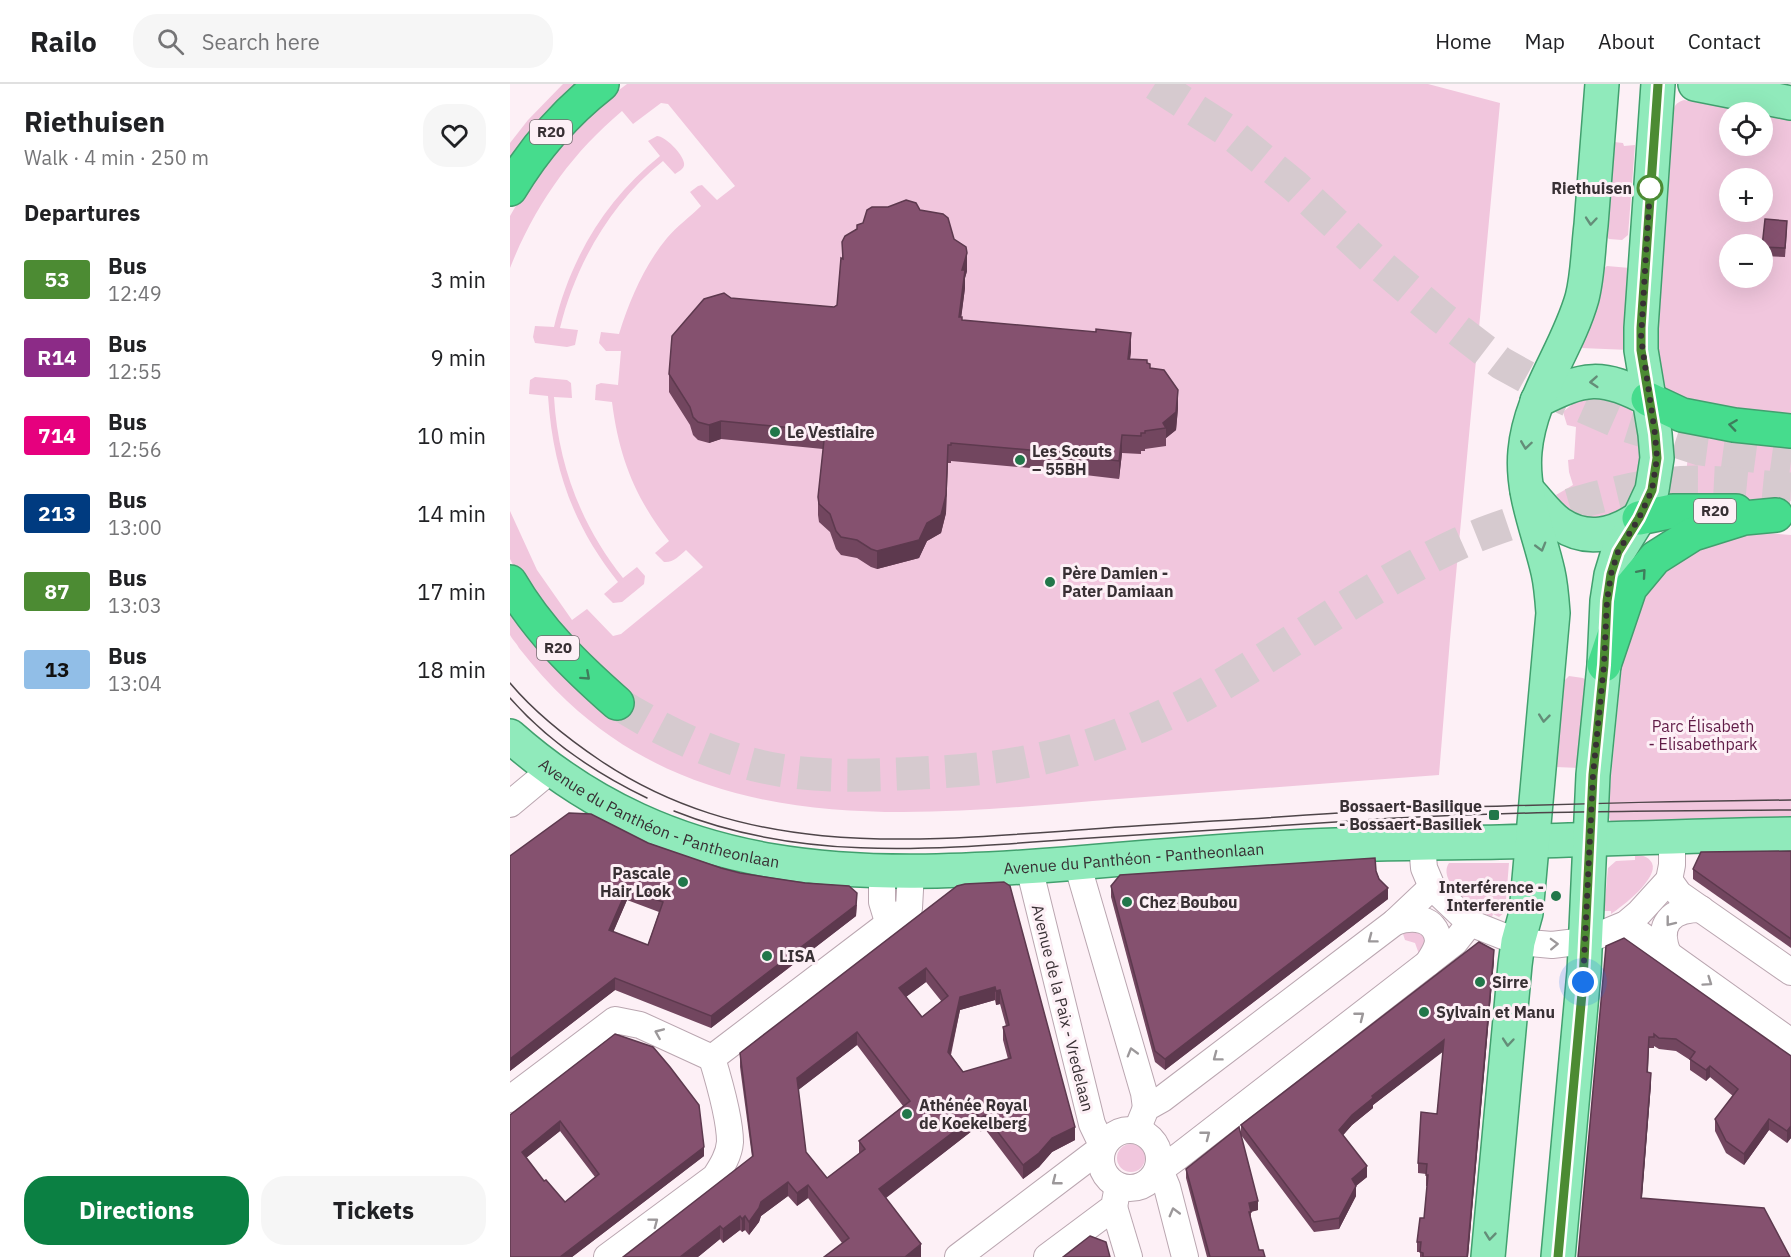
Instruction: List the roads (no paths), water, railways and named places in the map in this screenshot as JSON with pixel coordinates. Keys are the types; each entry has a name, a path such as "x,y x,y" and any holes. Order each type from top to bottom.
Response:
{"highway":[{"name":"R20","path":"510,189 541,144 602,84"},
{"path":"1648,399 1682,415 1734,426 1791,431"},
{"name":"R20","path":"1639,518 1673,511 1726,510 1783,516"},
{"path":"1604,665 1630,588 1655,558 1668,548 1701,531 1744,518 1783,516"},
{"name":"R20","path":"510,582 539,626 563,653 617,703"}],"main road":[{"path":"1488,1257 1518,942 1526,913 1553,613 1548,572 1527,490 1524,453 1529,425 1557,356 1569,335 1583,294 1602,84"},
{"path":"1558,1257 1583,982 1593,775 1604,665 1607,601 1613,566 1618,552 1639,518 1652,490 1657,458 1641,350 1641,328 1658,84"},
{"path":"1695,84 1749,89 1791,103"},
{"path":"1538,401 1559,389 1576,384 1605,381 1620,385 1648,399"},
{"path":"1527,490 1560,524 1582,534 1605,534 1618,531 1639,518"},
{"name":"Avenue du Panthéon - Pantheonlaan","path":"510,736 552,769 603,802 641,822 679,838 760,860 832,870 897,872 1029,867 1309,846 1791,834"}],"street":[{"path":"510,804 552,769"},
{"path":"1422,844 1424,868 1432,887 1470,923 1518,942 1551,945 1585,941 1626,924 1640,913 1669,880 1672,865 1672,837"},
{"path":"1077,863 1144,1093 1142,1119 1159,1152 1159,1168 1167,1187 1185,1257"},
{"name":"Avenue de la Paix - Vredelaan","path":"1029,867 1092,1124 1103,1147 1100,1158 1102,1170 1116,1197"},
{"path":"712,1058 825,970 889,925 882,902 897,872"},
{"path":"1669,880 1678,894 1791,972"},
{"path":"958,1257 1103,1147 1117,1132 1127,1130 1142,1119 1395,921 1432,887"},
{"path":"1668,954 1663,941 1664,930 1672,917 1685,909 1701,909"},
{"path":"1395,921 1413,918 1422,919 1430,924 1438,940 1428,963"},
{"path":"1047,1257 1116,1197 1129,1189 1144,1185 1159,1168 1179,1156 1455,942 1470,923"},
{"path":"1626,924 1791,1042"},
{"path":"510,1099 615,1020 640,1025 712,1058"},
{"path":"607,1257 715,1177 725,1161 730,1143 725,1110 712,1058"},
{"path":"1116,1197 1129,1257"}],"tunnel":[{"path":"1155,84 1228,131 1295,186 1372,258 1440,316 1501,363 1566,399 1625,425 1700,449 1791,461"},
{"path":"617,703 701,747 737,760 790,772 826,775 881,775 998,767 1052,756 1096,743 1180,708 1233,678 1393,578 1460,543 1493,530 1549,511 1622,491 1660,485 1709,482 1791,489"}],"tram line":[{"path":"510,683 541,715 576,743 601,761 658,793 717,816 777,830 838,837 964,838 1419,807 1791,800"},
{"path":"510,698 556,742 591,767 647,798"},
{"path":"674,811 723,828 772,839 872,848 923,848 1461,815 1791,810"}],"place":[{"name":"Riethuisen","path":"1650,188"},
{"name":"Le Vestiaire","path":"775,432"},
{"name":"Les Scouts – 55BH","path":"1020,460"},
{"name":"Père Damien - Pater Damiaan","path":"1050,582"},
{"name":"Bossaert-Basilique - Bossaert-Basiliek","path":"1494,815"},
{"name":"Pascale Hair Look","path":"683,882"},
{"name":"Interférence - Interferentie","path":"1556,896"},
{"name":"Chez Boubou","path":"1127,902"},
{"name":"LISA","path":"767,956"},
{"name":"Sirre","path":"1480,982"},
{"name":"Sylvain et Manu","path":"1424,1012"},
{"name":"Athénée Royal de Koekelberg","path":"907,1114"}],"park label":[{"name":"Parc Élisabeth - Elisabethpark","path":"1703,735"}]}
